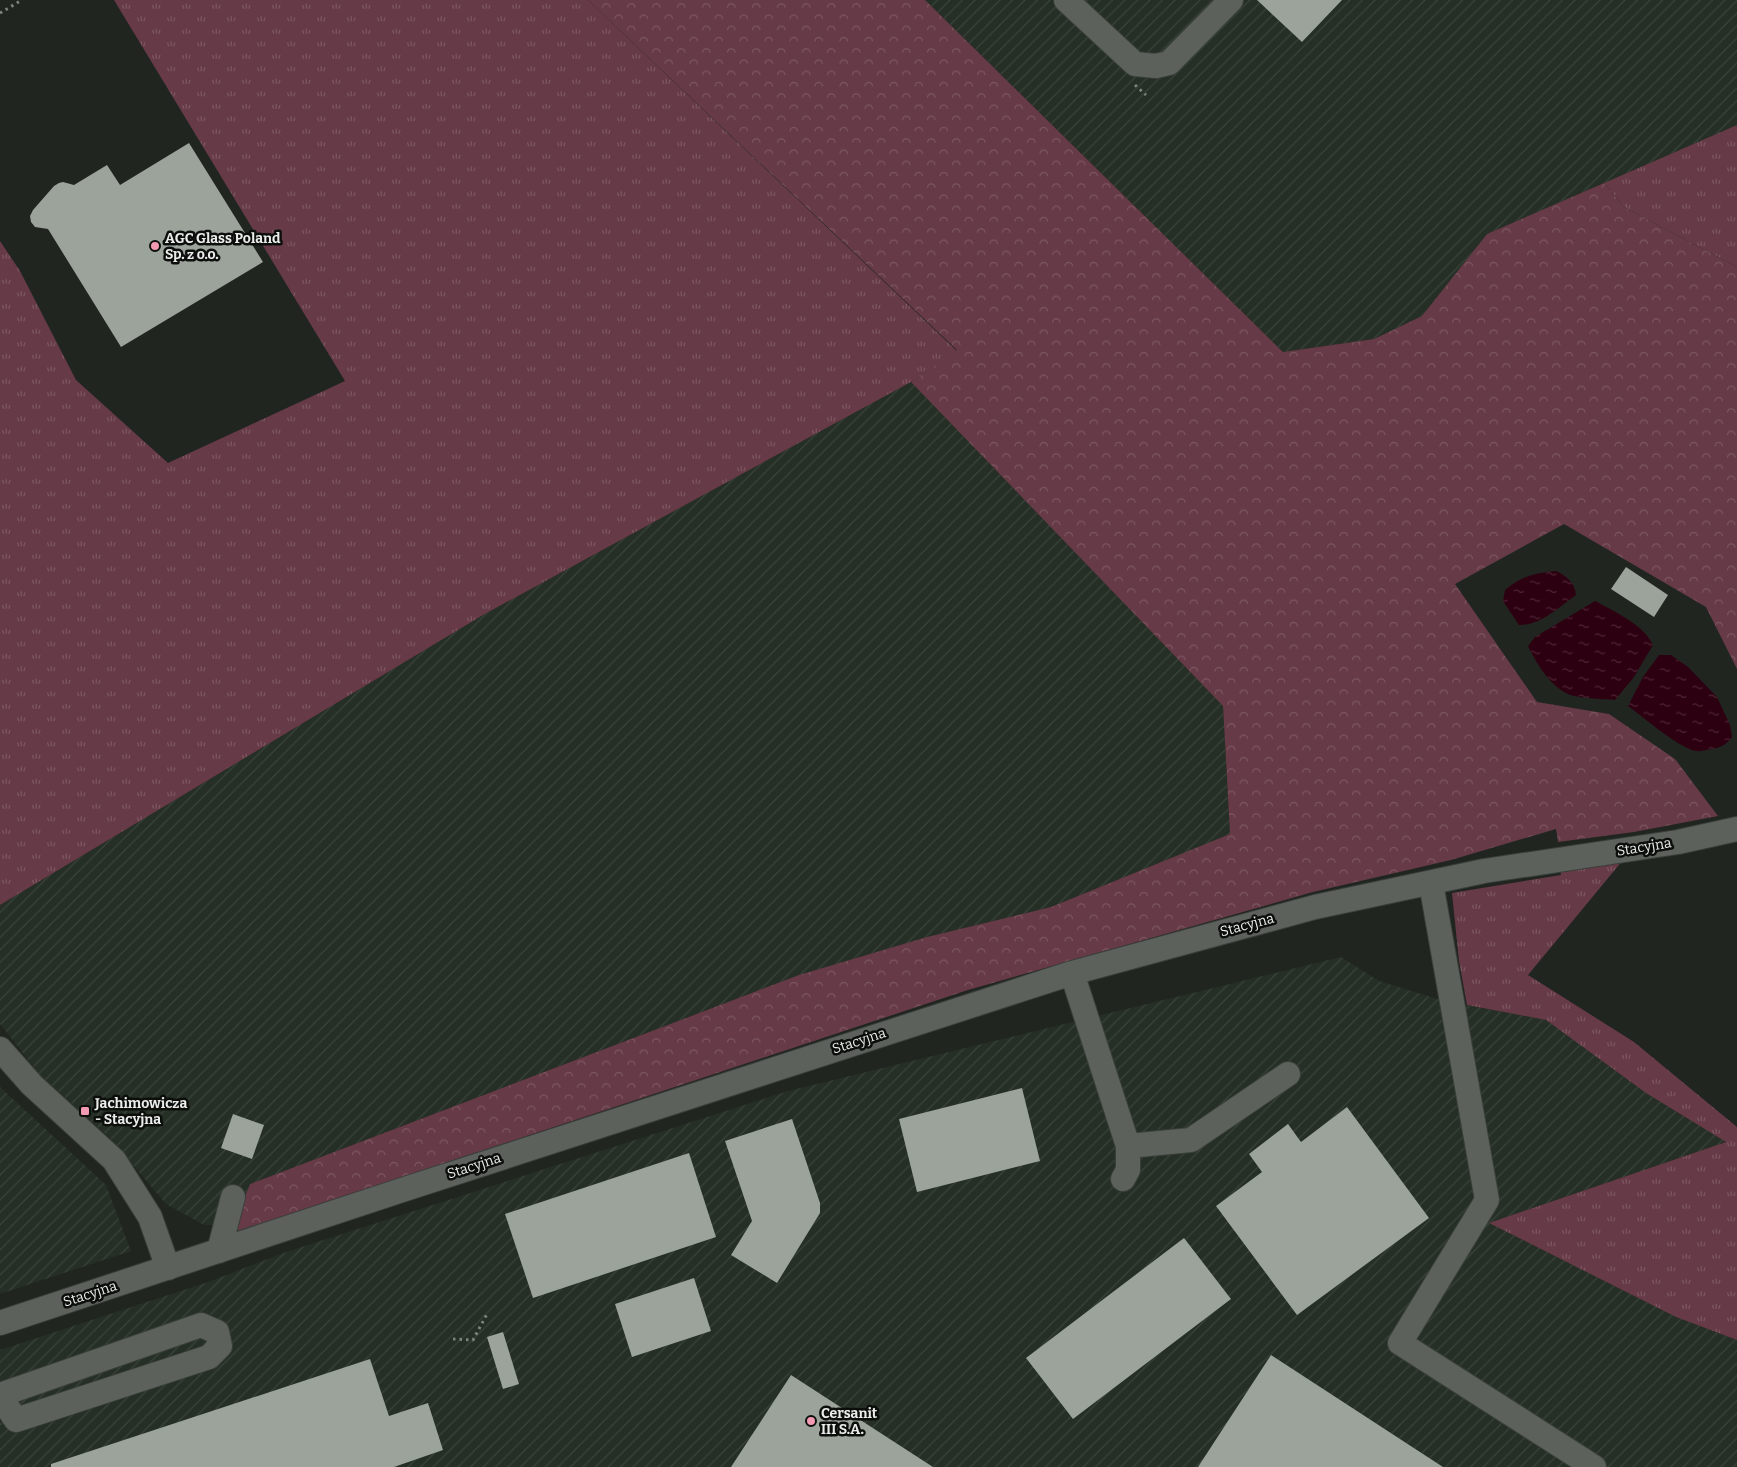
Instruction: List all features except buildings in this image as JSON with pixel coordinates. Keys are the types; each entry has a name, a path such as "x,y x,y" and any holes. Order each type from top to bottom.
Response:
{"street":[{"path":"1066,0 1136,64 1156,66 1169,63 1231,0"},
{"name":"Stacyjna","path":"0,1323 402,1190 1072,973 1315,907 1484,871 1678,842 1737,829"},
{"path":"1431,883 1487,1200 1400,1343 1594,1467"},
{"path":"1072,973 1128,1146 1128,1170 1123,1179"},
{"path":"0,1048 32,1085 114,1160 150,1217 168,1268"},
{"path":"1128,1146 1191,1140 1288,1074"},
{"path":"219,1251 233,1197"},
{"path":"201,1325 217,1332 220,1346 209,1357 16,1420 0,1396 201,1325"}],"path":[{"path":"0,13 22,0"},
{"path":"453,1339 473,1340 487,1314"}],"shaded area":[{"path":"925,0 1737,0 1737,125 1487,234 1422,316 1374,339 1283,352"},
{"path":"911,382 1223,706 1230,835 1051,907 927,937 799,975 250,1184 234,1225 204,1225 166,1204 110,1138 41,1076 0,1024 0,905 483,615"},
{"path":"1341,957 1379,981 1444,1001 1546,1020 1646,1093 1726,1142 1489,1223 1676,1317 1737,1340 1737,1467 0,1467 0,1350 211,1281 286,1252 788,1091"},
{"path":"0,1087 106,1185 131,1251 0,1294"}],"green space":[{"path":"114,0 588,0 957,351 911,382 483,615 0,905 0,241 20,271 76,380 168,463 345,381"},
{"path":"588,0 925,0 1283,352 1374,339 1422,316 1487,234 1604,183 1624,207 1737,267 1737,669 1706,607 1564,524 1455,584 1537,702 1609,714 1675,759 1718,816 1634,832 1558,842 1556,829 1451,860 1313,892 968,990 237,1232 234,1225 250,1184 799,975 927,937 1051,907 1230,834 1223,706 911,382 957,350"},
{"path":"1737,125 1737,267 1624,207 1604,183"},
{"path":"1623,860 1528,975 1634,1042 1737,1127 1737,1340 1676,1317 1489,1223 1726,1142 1646,1093 1546,1020 1467,1005 1459,961 1452,893 1561,875 1560,869"}],"water":[{"path":"1556,571 1570,580 1576,595 1542,619 1519,625 1503,601 1505,590 1517,581 1529,576"},
{"path":"1595,601 1636,625 1653,645 1634,677 1615,700 1577,696 1561,690 1549,680 1528,646 1535,637"},
{"path":"1659,655 1671,655 1688,667 1717,697 1730,725 1732,737 1722,746 1703,751 1690,749 1672,739 1628,706 1643,677"}],"place":[{"name":"AGC Glass Poland Sp. z o.o.","path":"155,246"},
{"name":"Jachimowicza - Stacyjna","path":"85,1111"},
{"name":"Cersanit III S.A.","path":"811,1421"}]}
